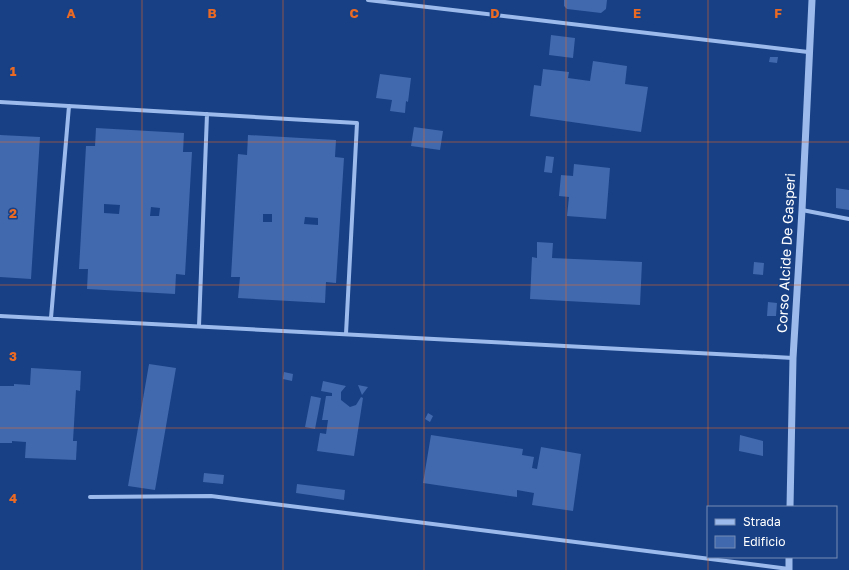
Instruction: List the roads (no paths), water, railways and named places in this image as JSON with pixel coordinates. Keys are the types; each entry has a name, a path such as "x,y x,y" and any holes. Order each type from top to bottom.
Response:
{"street":[{"path":"368,0 808,52"},
{"name":"Corso Alcide De Gasperi","path":"790,506 794,358 802,210 808,52 812,0"},
{"path":"0,102 357,123 346,334"},
{"path":"51,318 69,106"},
{"path":"199,326 207,114"},
{"path":"802,210 849,219"},
{"path":"0,316 794,358"},
{"path":"90,497 211,496 789,570 789,558"}]}
